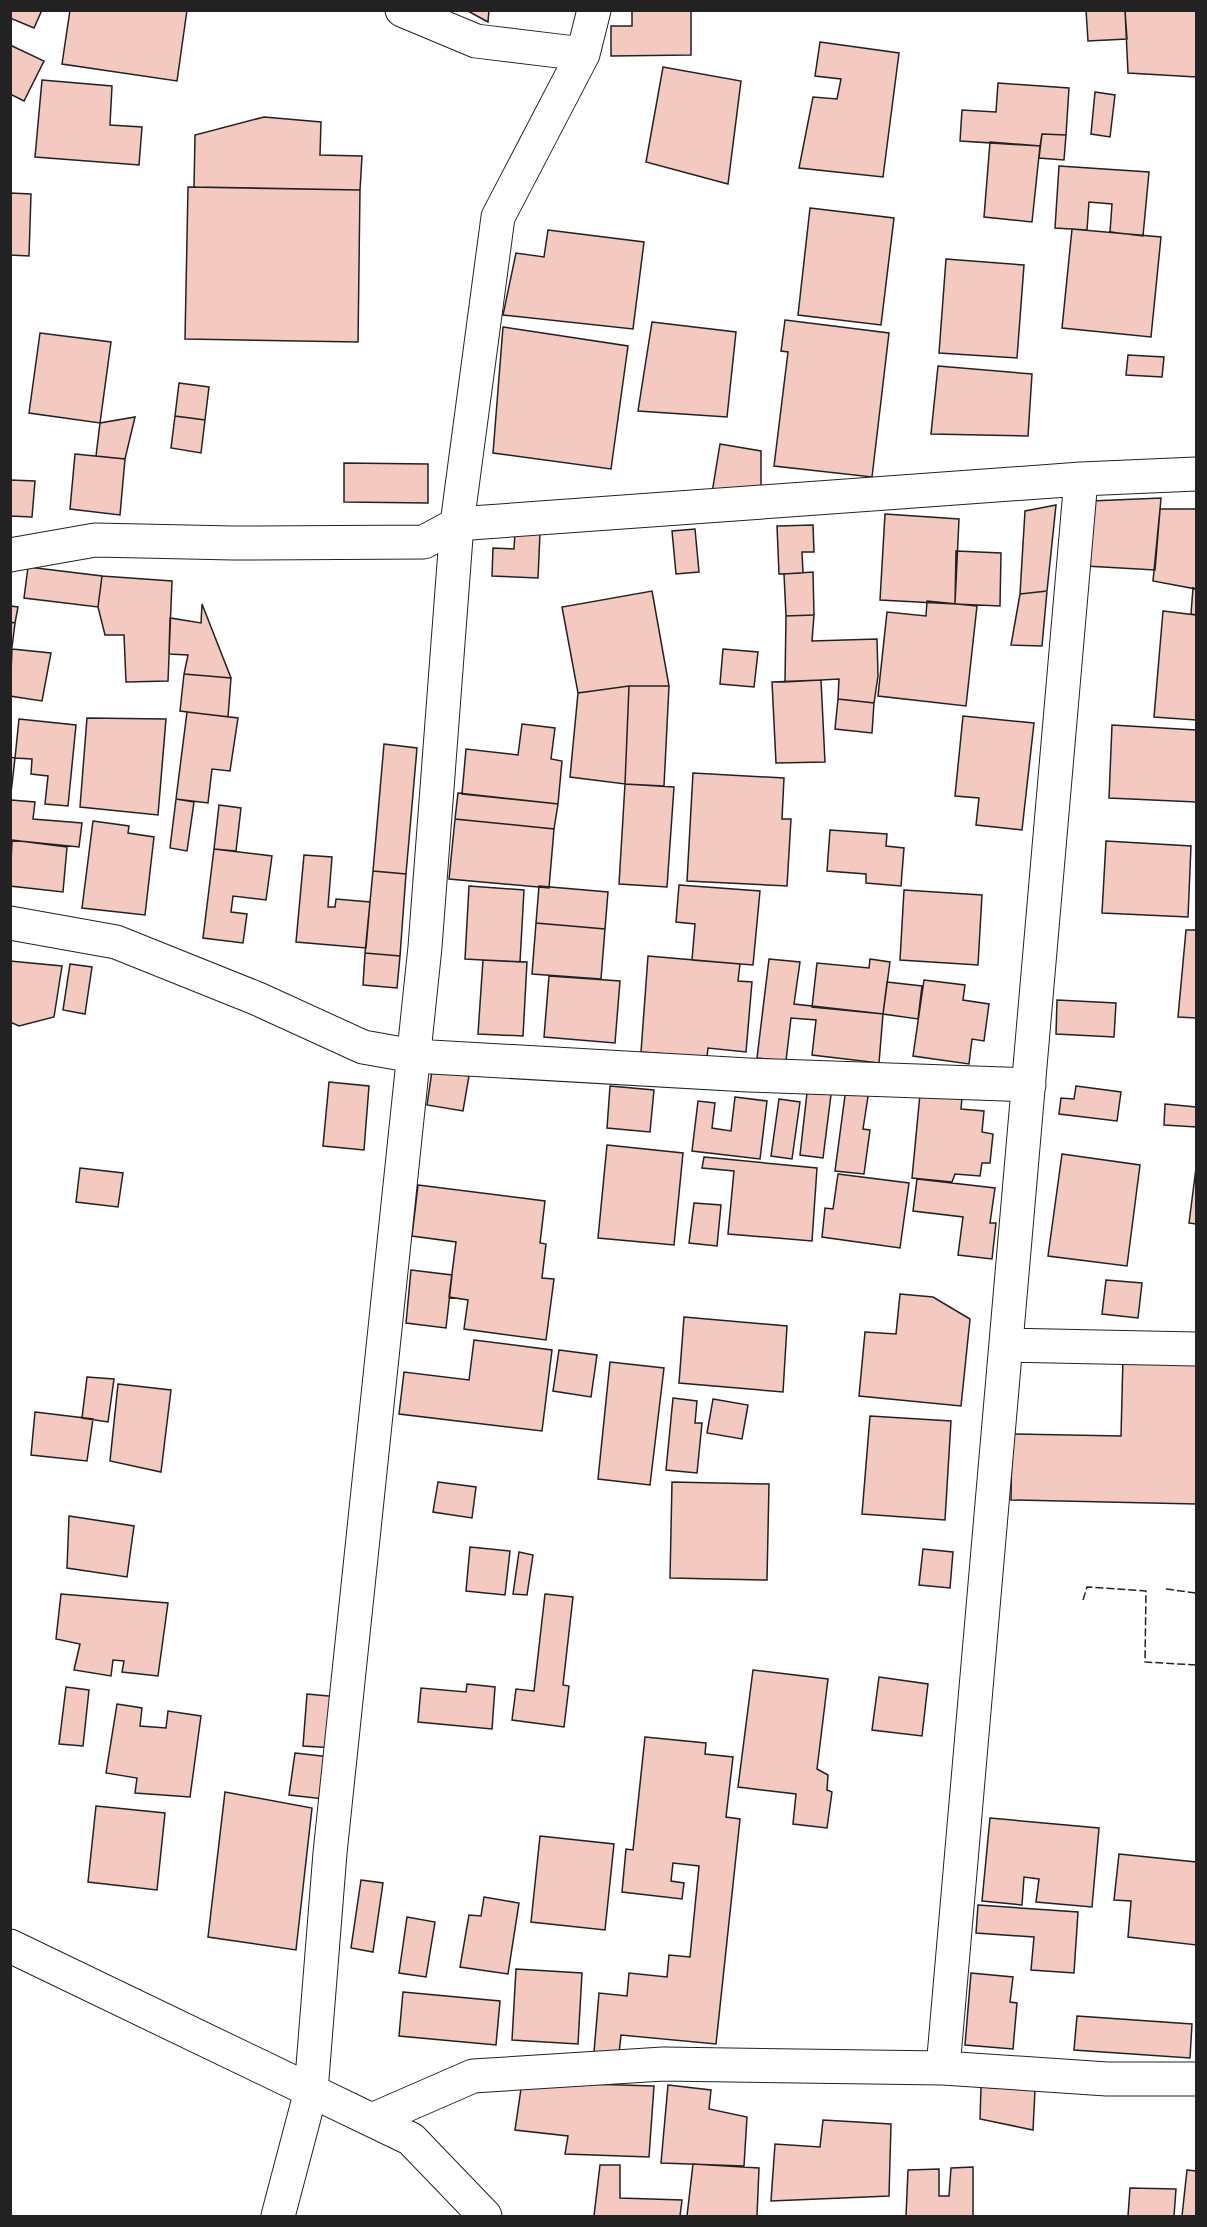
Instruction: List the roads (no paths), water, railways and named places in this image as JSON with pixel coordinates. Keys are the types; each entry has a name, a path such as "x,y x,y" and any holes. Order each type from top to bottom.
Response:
{"street":[{"path":"402,10 476,40 583,54"},
{"path":"278,2217 311,2091 330,1853 425,947 457,524 498,217 583,54 594,10"},
{"path":"10,555 95,540 233,543 424,542 457,524 1081,479 1197,474"},
{"path":"943,2068 1081,479"},
{"path":"10,923 116,942 258,999 363,1047 414,1056 725,1074 1029,1085"},
{"path":"1006,1345 1197,1349"},
{"path":"10,1946 411,2139 485,2217"},
{"path":"372,2120 473,2076 663,2064 943,2068 1107,2079 1197,2079"}]}
